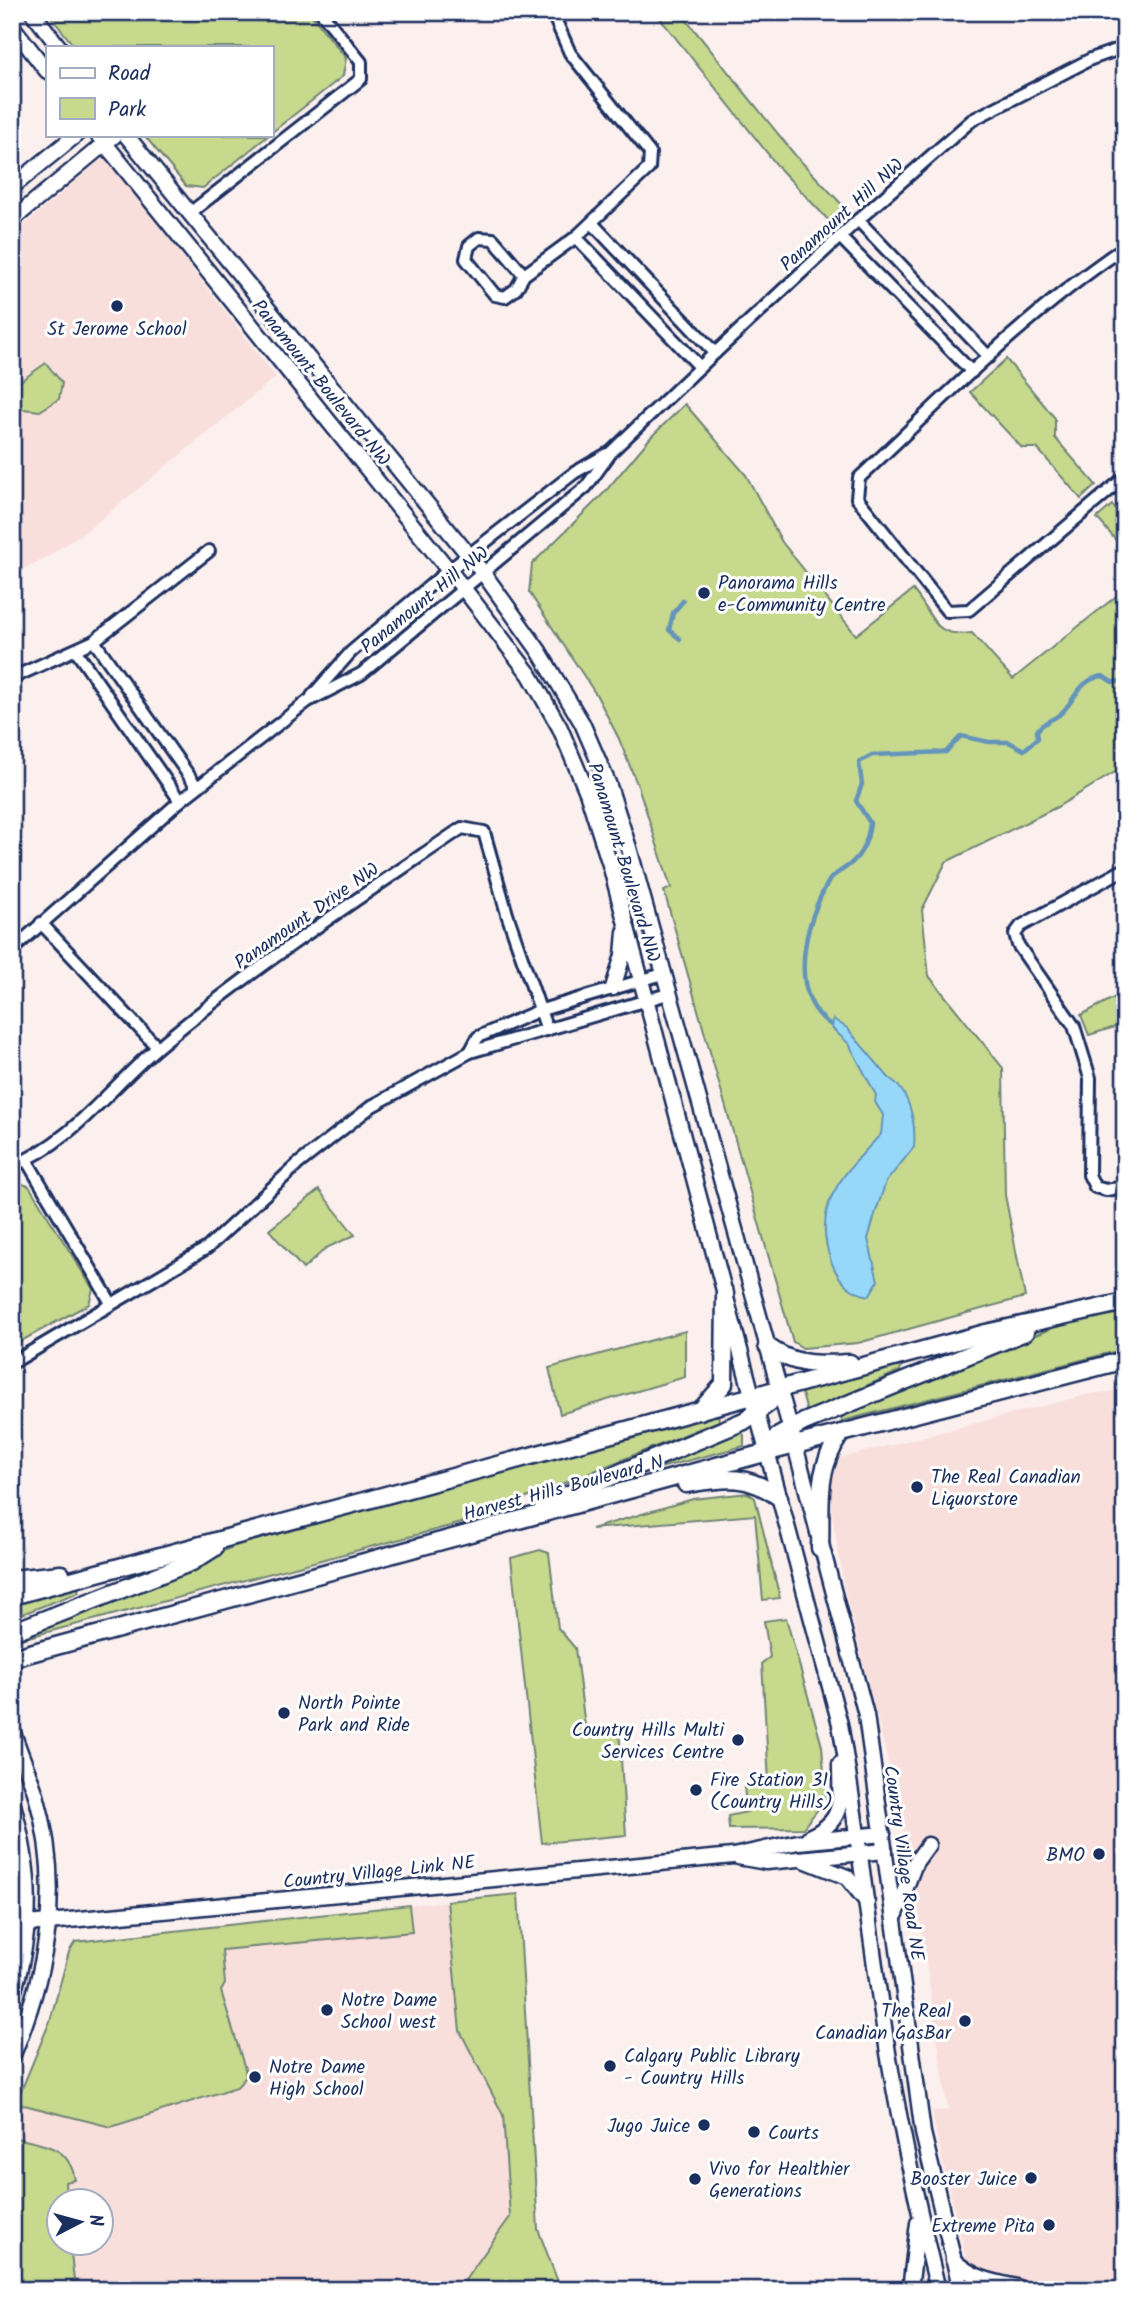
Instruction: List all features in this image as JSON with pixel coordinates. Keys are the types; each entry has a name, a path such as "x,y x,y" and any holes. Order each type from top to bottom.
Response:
{"main road":[{"path":"698,1412 724,1384 725,1293"},
{"name":"Harvest Hills Boulevard N","path":"12,1596 698,1412 756,1405 779,1390 1069,1314 1125,1302"},
{"path":"793,1437 1069,1314"},
{"path":"767,1346 780,1356 802,1364 884,1362"},
{"path":"768,1452 777,1437 841,1433 1125,1360"},
{"path":"486,1530 744,1421 756,1405"},
{"path":"820,1548 821,1475 825,1460 841,1433"},
{"name":"Harvest Hills Boulevard N","path":"12,1658 768,1452"},
{"path":"618,1494 736,1478 759,1483 779,1497"},
{"path":"12,1632 192,1562 225,1541"},
{"path":"12,1579 99,1571"}],"street":[{"path":"32,12 58,46"},
{"path":"172,227 361,79 361,62 321,12"},
{"path":"524,275 493,239 479,237 469,246 466,259 495,295 505,297 516,289 524,275 584,230 649,168 652,160 650,153 570,52 552,12"},
{"path":"12,26 46,70"},
{"name":"Panamount Hill NW","path":"12,950 197,787 308,701 361,674 586,487 612,451 700,367 858,220 972,120 1091,59 1125,47"},
{"path":"12,187 75,136"},
{"name":"Panamount Boulevard NW","path":"127,136 484,574 539,651 582,723 608,783 629,848 793,1437"},
{"path":"12,220 106,138"},
{"name":"Panamount Boulevard NW","path":"106,138 172,227 268,348 464,589 530,675 560,728 587,792 626,923 768,1452"},
{"path":"858,220 989,357"},
{"path":"584,230 715,353"},
{"path":"584,230 700,367"},
{"path":"841,237 972,372"},
{"path":"1125,247 1084,274 972,372 859,478 857,498 947,611 969,610 1125,477"},
{"path":"268,348 287,332"},
{"name":"Panamount Hill NW","path":"308,701 351,652 449,570 574,473 612,451"},
{"path":"12,678 93,641 209,551"},
{"path":"93,641 197,787"},
{"path":"76,651 180,801"},
{"name":"Panamount Drive NW","path":"12,1166 27,1161 97,1108 157,1047 270,960 462,828 484,832 538,1012 547,1030"},
{"path":"1125,869 1021,926 1015,934 1018,945 1074,1026 1090,1078 1089,1175 1095,1187 1106,1190 1125,1187"},
{"path":"41,923 157,1047"},
{"path":"613,988 623,955 626,923"},
{"path":"470,1052 478,1037 538,1012 663,974"},
{"path":"12,1363 207,1248 298,1164 372,1106 470,1052 668,994"},
{"path":"27,1161 111,1303"},
{"name":"Country Village Road NE","path":"793,1437 866,1715 923,2133 961,2290"},
{"path":"768,1452 840,1724 860,1836 882,2015 919,2211 938,2290"},
{"path":"798,1842 825,1830 835,1818 840,1804 840,1724"},
{"path":"12,1729 45,1829 50,1860 50,1924 37,1989 12,2057"},
{"path":"12,1801 27,1864 28,1924 26,1950 12,1997"},
{"name":"Country Village Link NE","path":"28,1924 50,1924 733,1856 798,1842 883,1834"},
{"path":"894,1919 915,1863 928,1845"},
{"name":"Country Village Link NE","path":"733,1856 766,1862 885,1851"},
{"path":"800,1858 847,1877 868,1904"},
{"path":"910,2290 919,2211"},
{"path":"953,2260 973,2275 987,2281 1017,2287 1014,2290"}],"shaded area":[{"name":"St Jerome School","path":"105,156 276,377 89,529 47,557 12,575 12,235"},
{"path":"1125,1390 1125,2290 983,2290 979,2275 967,2263 937,2138 932,2111 948,2110 915,1888 893,1781 844,1587 828,1490 840,1458 1089,1394"},
{"name":"Notre Dame High School","path":"447,1901 460,2031 503,2115 510,2217 458,2290 12,2290 12,2119 18,2096 50,2021 69,1952 75,1942"}],"green space":[{"path":"47,12 309,12 346,58 343,76 273,131 273,46 74,46"},
{"path":"655,12 680,12 795,155 849,212 834,226 780,169"},
{"path":"145,136 268,136 203,188 186,186"},
{"path":"1006,359 1055,418 1055,438 1096,485 1081,499 1037,448 1022,448 970,392"},
{"path":"46,363 62,383 59,399 40,411 23,409 12,392 12,387"},
{"path":"685,404 746,475 782,542 856,635 913,590 935,623 949,632 972,633 1013,679 1125,589 1125,766 1057,807 946,862 922,910 929,976 1003,1068 1005,1195 1025,1297 858,1343 803,1348 793,1342 664,891 671,888 639,789 619,739 597,696 529,592 532,564 604,493 651,437"},
{"path":"1112,505 1125,520 1125,551 1097,518"},
{"path":"1125,992 1125,1024 1089,1035 1081,1015"},
{"path":"13,1181 29,1186 93,1289 89,1304 12,1346"},
{"path":"319,1190 355,1235 326,1248 303,1269 269,1230"},
{"path":"1125,1311 1125,1349 842,1421 840,1416 1067,1322"},
{"path":"685,1331 685,1377 560,1414 549,1368"},
{"path":"901,1366 900,1371 807,1412 801,1390"},
{"path":"718,1413 719,1421 469,1521 21,1639 20,1634 176,1573 232,1547"},
{"path":"739,1431 744,1435 744,1446 652,1470 651,1467"},
{"path":"748,1493 755,1498 780,1598 763,1600 755,1515 591,1529 693,1499"},
{"path":"540,1550 549,1553 558,1628 575,1648 586,1734 619,1728 626,1835 542,1843 511,1558"},
{"path":"77,1586 79,1592 12,1618 12,1603"},
{"path":"786,1618 822,1746 826,1799 803,1828 729,1829 728,1816 747,1812 744,1787 769,1782 762,1663 770,1657 764,1621"},
{"path":"518,1894 538,2229 561,2290 458,2290 510,2217 503,2115 460,2031 447,1901"},
{"path":"409,1905 412,1932 222,1950 225,1984 221,1991 246,2077 237,2087 111,2127 16,2103 50,2021 69,1952 75,1942"},
{"path":"12,2137 53,2148 67,2159 72,2168 75,2180 65,2182 65,2186 46,2186 46,2256 71,2256 75,2290 12,2290"}],"water":[{"path":"833,1019 847,1028 902,1091 907,1099 914,1128 914,1147 886,1182 868,1239 878,1281 869,1296 850,1288 837,1274 826,1240 825,1222 828,1205 835,1190 855,1162 881,1134 883,1115 875,1102 876,1095 849,1044 832,1028"}],"waterway":[{"path":"680,639 669,630 673,613 683,601"},
{"path":"831,1025 817,1012 808,995 804,977 804,956 807,936 820,897 830,879 860,854 868,836 870,823 856,801 862,784 859,762 872,755 946,752 961,736 989,742 1009,742 1024,750 1038,738 1039,728 1059,715 1082,686 1103,676 1112,682 1125,681"}],"place":[{"name":"St Jerome School","path":"117,306"},
{"name":"Panorama Hills e-Community Centre","path":"704,593"},
{"name":"The Real Canadian Liquorstore","path":"917,1487"},
{"name":"North Pointe Park and Ride","path":"284,1713"},
{"name":"Country Hills Multi Services Centre","path":"738,1740"},
{"name":"Fire Station 31 (Country Hills)","path":"696,1790"},
{"name":"BMO","path":"1099,1854"},
{"name":"Notre Dame School west","path":"327,2010"},
{"name":"The Real Canadian GasBar","path":"965,2021"},
{"name":"Calgary Public Library - Country Hills","path":"610,2066"},
{"name":"Notre Dame High School","path":"255,2077"},
{"name":"Jugo Juice","path":"704,2125"},
{"name":"Courts","path":"754,2132"},
{"name":"Booster Juice","path":"1031,2178"},
{"name":"Vivo for Healthier Generations","path":"695,2179"},
{"name":"Extreme Pita","path":"1049,2225"}]}
